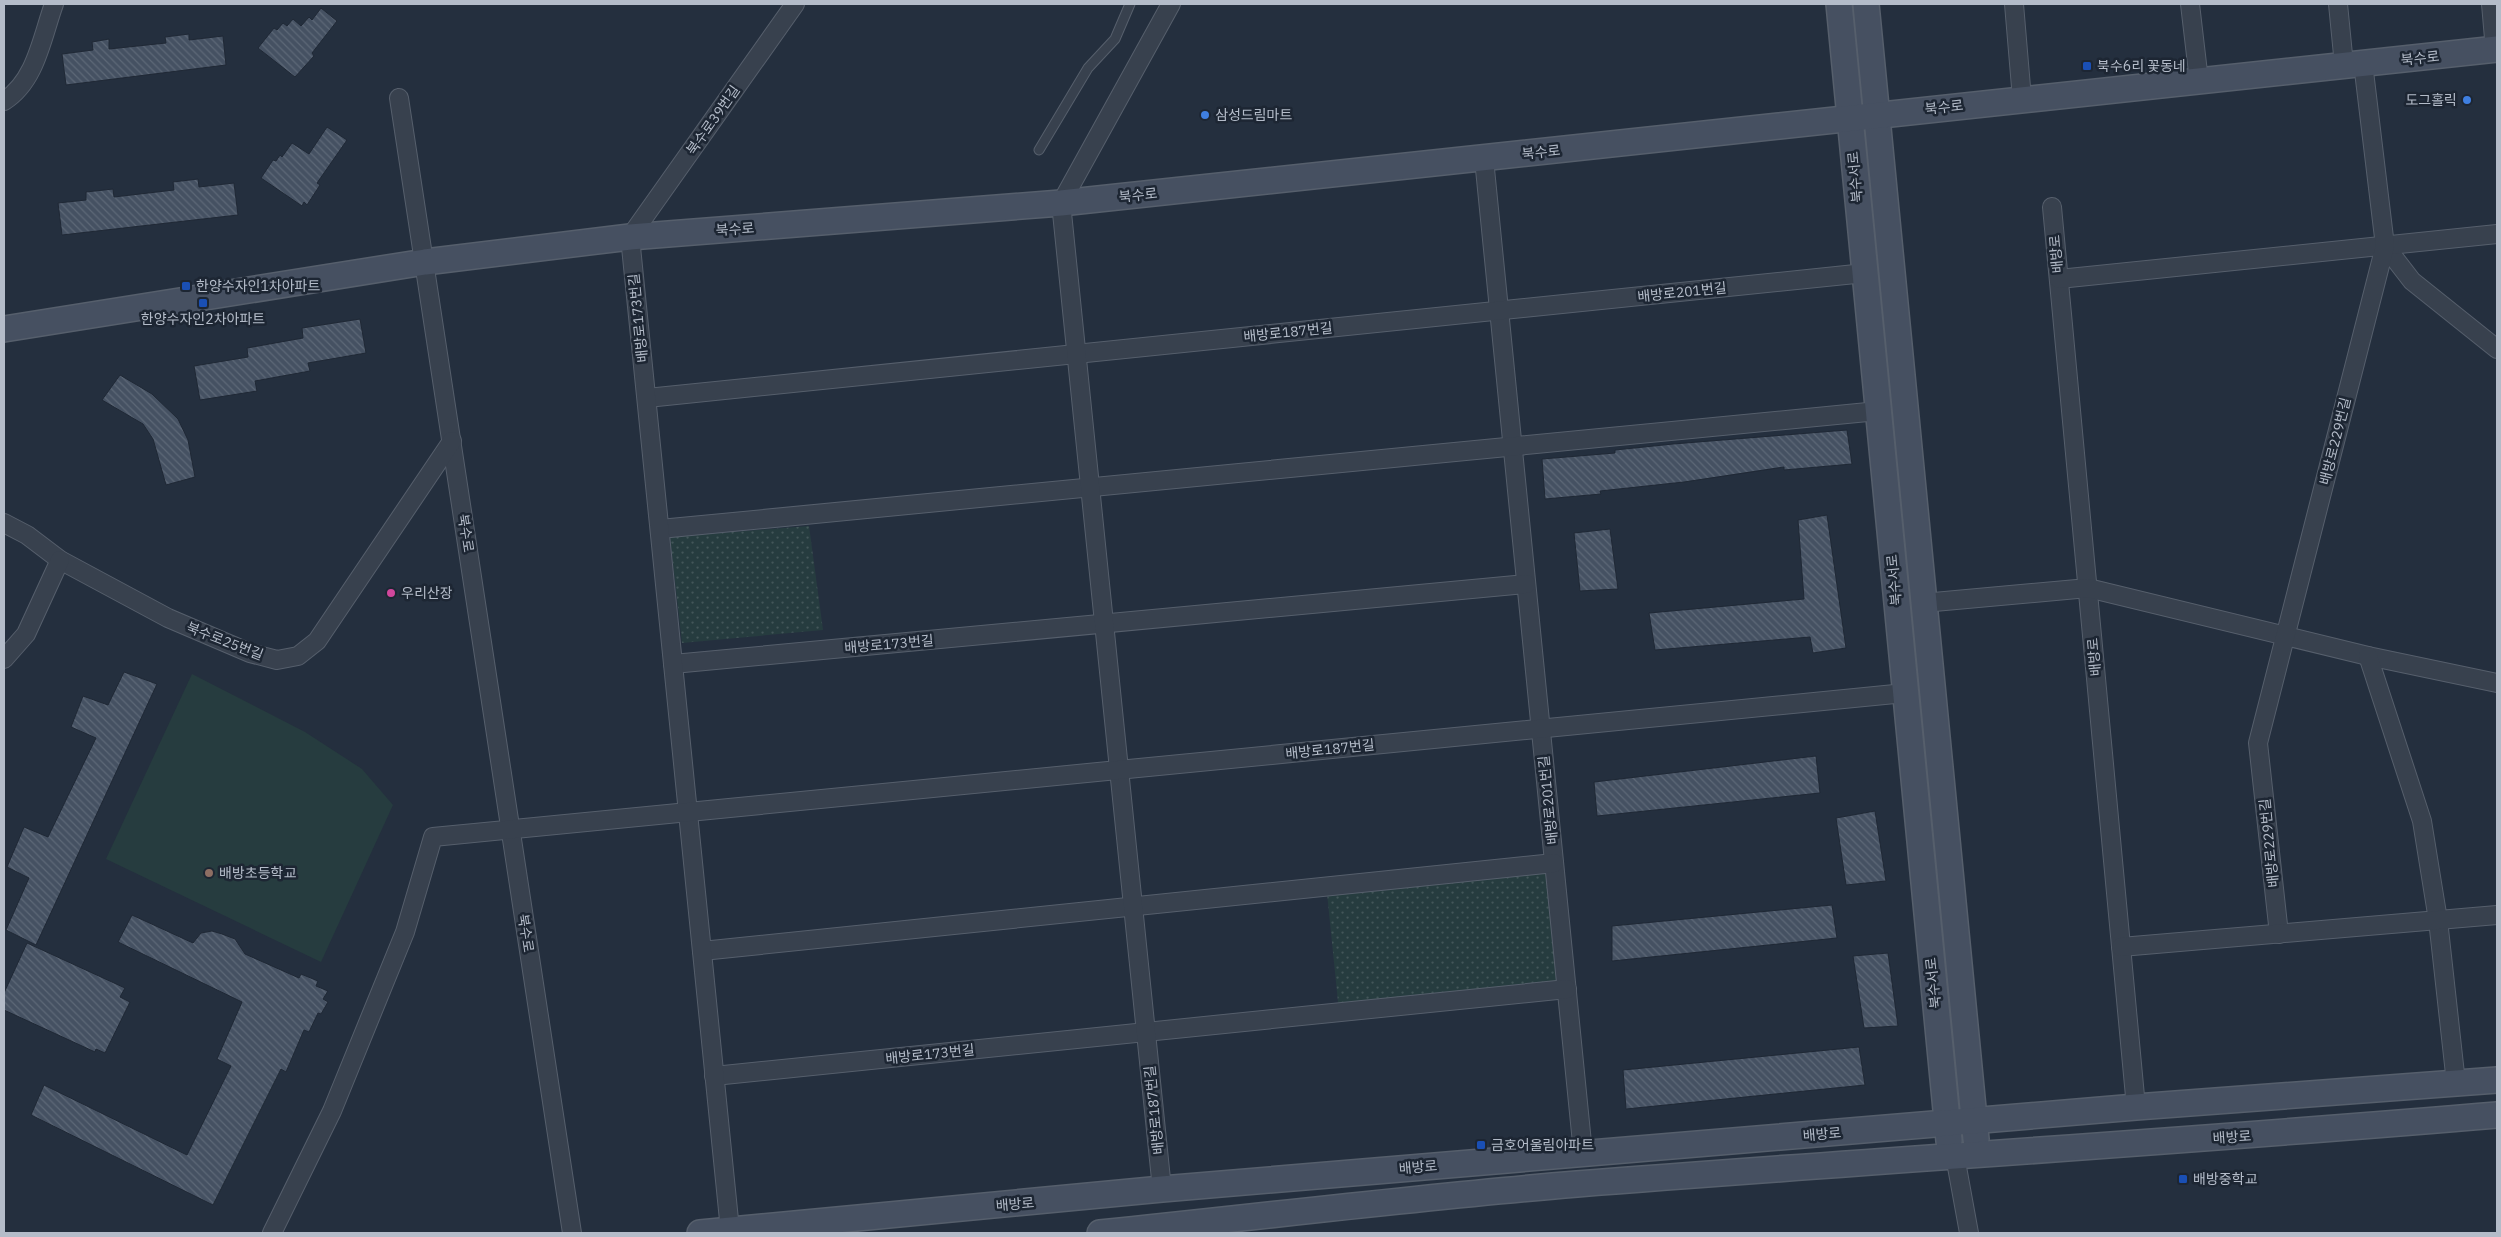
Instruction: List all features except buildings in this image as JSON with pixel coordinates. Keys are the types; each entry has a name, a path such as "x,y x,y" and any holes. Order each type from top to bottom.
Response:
{"street":[{"path":"4,101 16,93 29,75 54,4"},
{"name":"북수로39번길","path":"630,237 795,4"},
{"path":"1061,203 1171,4"},
{"name":"북수서로","path":"1839,4 1947,1124 1961,1155"},
{"name":"북수서로","path":"1866,4 1875,114 1974,1122 1961,1155"},
{"path":"2014,4 2022,99"},
{"path":"2190,4 2199,80"},
{"path":"2338,4 2353,64"},
{"name":"북수로","path":"572,1233 425,262 630,237 1061,203 1484,159 1875,114 2496,50 2490,4"},
{"name":"배방로229번길","path":"2279,934 2258,743 2385,246 2353,64"},
{"path":"4,329 425,262 398,98"},
{"name":"배방로201번길","path":"1484,159 1583,1153"},
{"name":"배방로187번길","path":"1061,203 1162,1188"},
{"name":"배방로","path":"2052,207 2136,1107"},
{"path":"2059,279 2497,234"},
{"name":"배방로173번길","path":"630,237 730,1230"},
{"path":"2385,246 2412,281 2497,348"},
{"name":"배방로201번길","path":"1499,311 1865,273"},
{"name":"배방로187번길","path":"1077,354 1499,311"},
{"path":"646,398 1077,354"},
{"path":"660,530 1878,412"},
{"name":"북수로25번길","path":"4,522 27,535 60,560 168,618 250,653 277,660 298,656 317,641 452,441"},
{"path":"4,659 26,634 60,560"},
{"path":"1104,624 1526,584"},
{"path":"1923,603 2088,588 2368,656 2497,683"},
{"name":"배방로173번길","path":"673,664 1104,624"},
{"path":"2368,656 2422,821 2438,920 2456,1083"},
{"name":"배방로187번길","path":"1119,770 1905,693"},
{"path":"272,1233 332,1111 347,1076 405,932 433,837 1119,770"},
{"path":"702,951 1554,863"},
{"path":"2121,948 2497,915"},
{"path":"1146,1032 1567,989"},
{"name":"배방로173번길","path":"714,1076 1146,1032"},
{"name":"배방로","path":"700,1233 1162,1188 1974,1122 2136,1107 2497,1080"},
{"name":"배방로","path":"1100,1233 1572,1185 1961,1155 2251,1136 2497,1115"},
{"path":"1961,1155 1969,1233"}],"lane":[{"path":"1039,150 1088,68 1115,39 1130,4"}],"green space":[{"path":"809,526 823,630 682,643 670,537"},
{"path":"192,674 305,732 362,769 393,805 321,962 106,859"},
{"path":"1560,868 1571,988 1339,1012 1327,893"}],"place":[{"name":"북수6리 꽃동네","path":"2087,66"},
{"name":"도그홀릭","path":"2467,100"},
{"name":"삼성드림마트","path":"1205,115"},
{"name":"한양수자인1차아파트","path":"186,286"},
{"name":"한양수자인2차아파트","path":"203,303"},
{"name":"우리산장","path":"391,593"},
{"name":"배방초등학교","path":"209,873"},
{"name":"금호어울림아파트","path":"1481,1145"},
{"name":"배방중학교","path":"2183,1179"}]}
